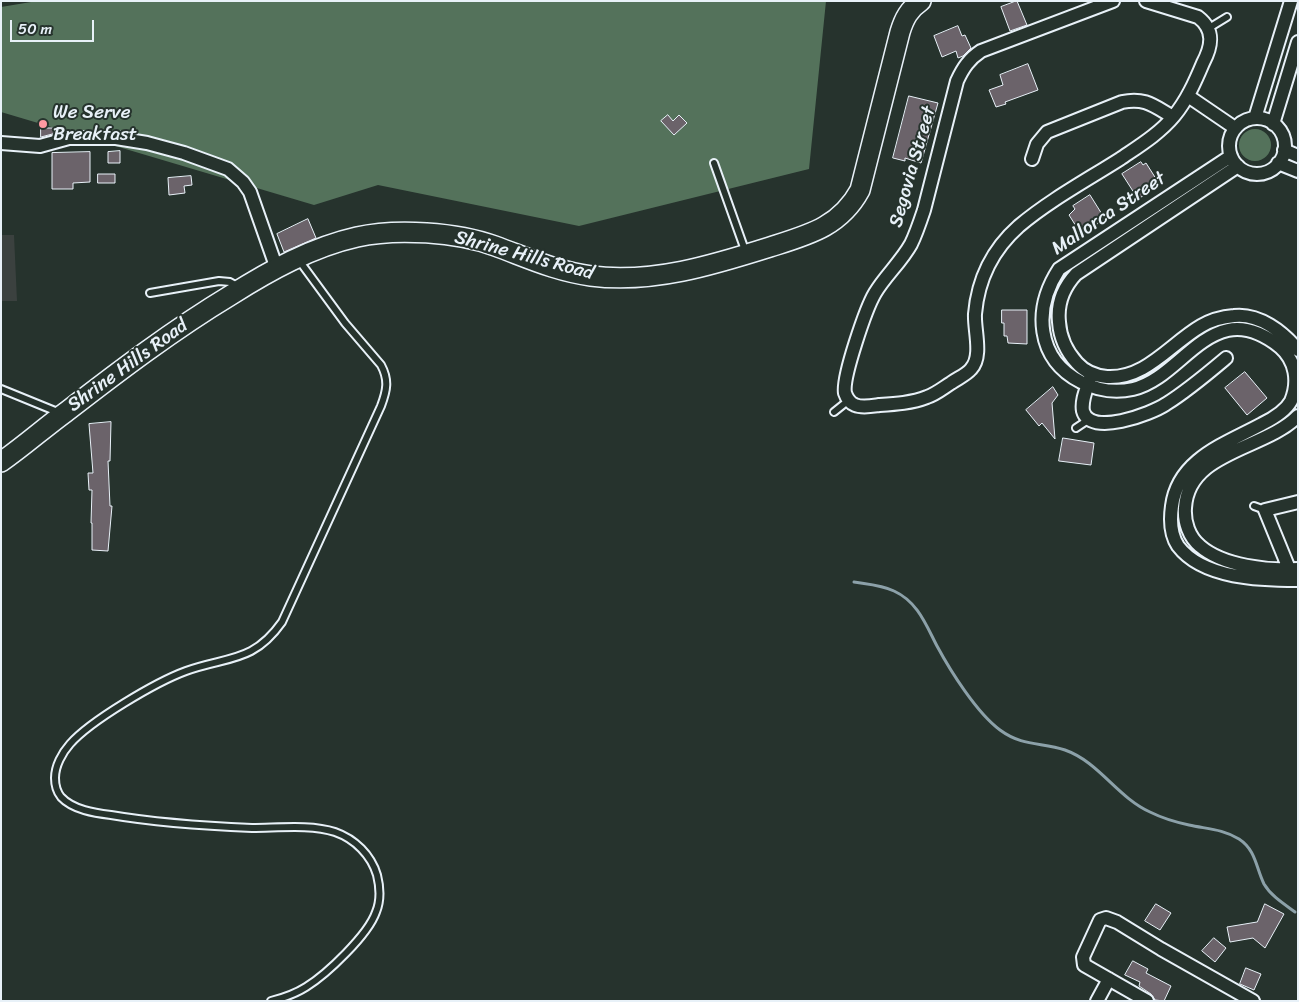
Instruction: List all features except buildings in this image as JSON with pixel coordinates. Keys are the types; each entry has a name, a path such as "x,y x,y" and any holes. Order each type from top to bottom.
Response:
{"street":[{"name":"Shrine Hills Road","path":"1,462 177,330 241,288 297,258 329,245 357,237 397,233 440,235 475,240 493,245 548,267 576,273 607,277 636,277 688,270 729,260 823,227 847,210 854,200 863,179 904,20 909,11 921,1"},
{"name":"Segovia Street","path":"848,400 846,378 868,306 882,282 902,258 917,230 957,81 964,67 972,57 994,45 1113,1"},
{"path":"848,400 854,405 867,407 916,400 933,394 972,368 977,354 975,322 978,296 983,276 991,258 1003,242 1036,213 1142,144 1173,117 1188,96 1209,51 1211,34 1209,28 1198,17 1146,1"},
{"path":"1255,118 1291,1"},
{"path":"1273,124 1298,42 1280,35"},
{"path":"1270,68 1288,74"},
{"path":"1188,96 1235,128"},
{"path":"1032,159 1037,144 1047,132 1122,102 1142,100 1173,117"},
{"path":"1261,118 1273,124 1282,135 1284,150 1278,163 1268,171 1256,174 1249,173 1234,161 1229,146 1230,136 1235,128 1244,121 1261,118"},
{"path":"1,143 40,146 75,138 130,140 184,153 228,169 243,182 250,192 277,268"},
{"path":"1284,150 1298,156"},
{"name":"Mallorca Street","path":"1234,161 1107,237 1059,269 1051,281 1044,305 1043,331 1050,355 1066,372 1089,379 1113,391 1143,386 1154,380 1215,334 1239,329 1251,330 1272,341 1282,350 1292,362 1296,371 1297,381 1291,401 1286,408 1265,422 1200,457 1191,465 1176,487 1170,517 1171,530 1175,542 1183,552 1204,566 1244,578 1295,575"},
{"name":"Mallorca Street","path":"1089,379 1074,360 1063,341 1059,328 1058,316 1063,291 1076,274 1234,161"},
{"path":"1278,163 1298,171"},
{"path":"1107,237 1114,248"},
{"name":"Mallorca Street","path":"1089,379 1125,376 1136,372 1200,327 1221,318 1235,316 1263,321 1292,343 1298,350"},
{"path":"1089,379 1083,406 1084,412 1088,420 1102,424 1138,417 1152,412 1179,395 1226,358"},
{"path":"1295,575 1263,569 1220,557 1206,551 1191,535 1184,514 1186,497 1192,483 1199,475 1215,462 1284,428 1298,416"},
{"path":"1295,575 1260,508 1298,502"},
{"path":"1171,530 1187,526"},
{"path":"1147,1001 1084,966 1083,957 1098,922 1103,918 1117,922 1253,1001"},
{"path":"1097,1001 1109,980"}],"lane":[{"path":"1209,28 1227,17"},
{"path":"714,164 746,254"},
{"path":"271,1001 292,995 307,987 324,974 361,938 369,926 376,912 380,887 371,861 364,852 346,837 322,829 184,825 134,819 88,810 76,807 61,797 56,789 55,777 56,767 70,744 80,734 99,721 171,678 250,652 269,639 282,622 381,406 387,388 385,372 381,365 345,323 297,258"},
{"path":"150,293 224,281 241,288"},
{"path":"1,389 63,414"},
{"path":"834,412 848,400"},
{"path":"1076,428 1088,420"}],"shaded area":[{"path":"1,235 14,235 17,301 1,301"}],"green space":[{"path":"37,1 826,1 809,169 579,226 378,185 314,205 1,112 1,7"},
{"path":"1255,129 1267,133 1271,145 1267,157 1255,161 1243,157 1239,145 1243,133"}],"waterway":[{"path":"854,582 889,589 909,601 925,622 957,680 982,713 1000,730 1025,742 1057,748 1077,755 1138,806 1155,814 1179,823 1221,831 1239,839 1249,848 1261,878 1270,892 1295,912"}],"place":[{"name":"We Serve Breakfast","path":"43,124"}]}
